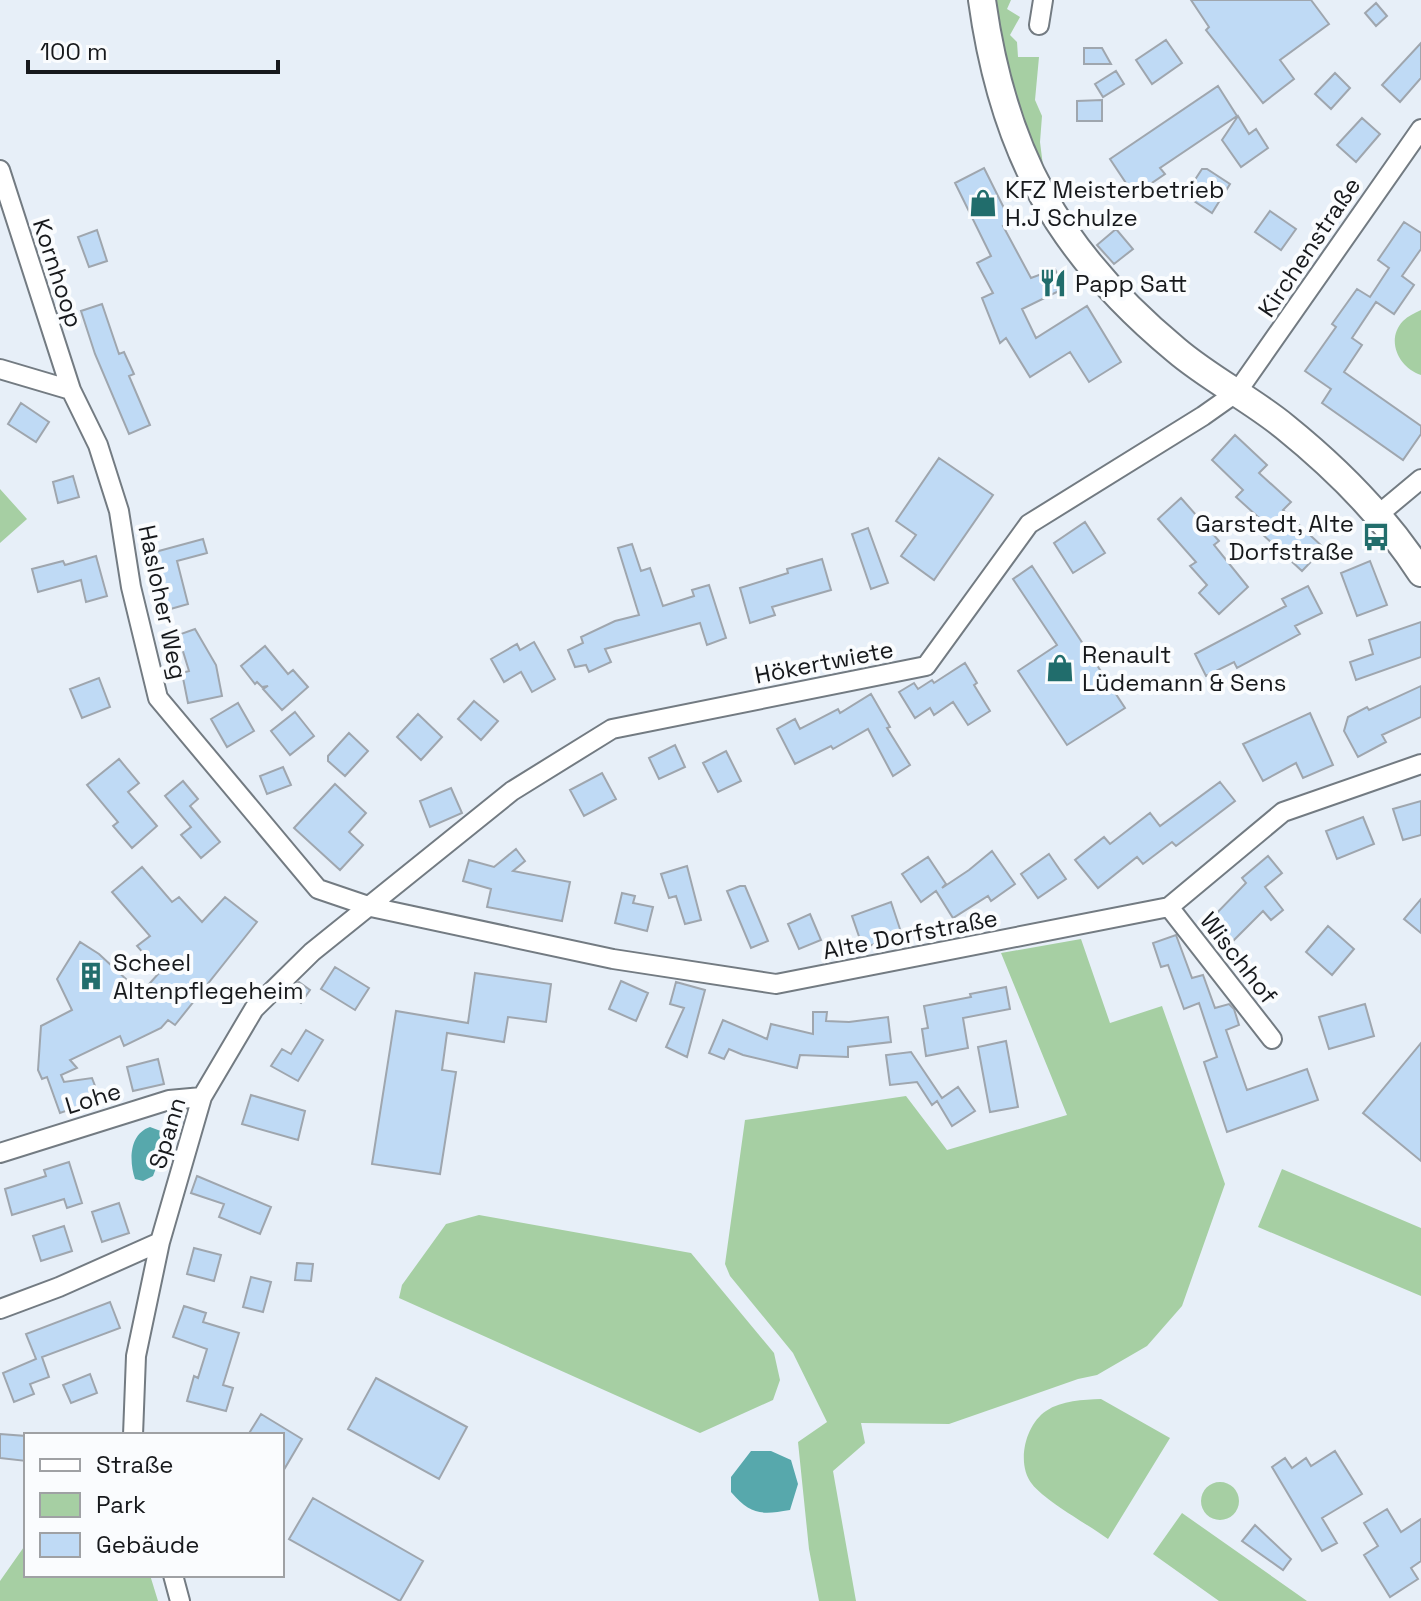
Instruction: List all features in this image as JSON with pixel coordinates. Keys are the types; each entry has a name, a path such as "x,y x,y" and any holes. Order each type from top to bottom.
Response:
{"main road":[{"path":"982,0 988,48 1000,94 1031,173 1055,218 1089,265 1126,306 1178,352 1286,427 1379,514 1421,573"}],"street":[{"path":"1039,25 1043,0"},
{"name":"Kirchenstraße","path":"1237,392 1421,129"},
{"name":"Kornhoop","path":"0,170 71,390"},
{"path":"0,369 71,390"},
{"name":"Hasloher Weg","path":"71,390 98,445 119,511 131,587 158,698 318,889 371,907"},
{"name":"Hökertwiete","path":"371,907 512,791 612,729 926,666 1029,524 1237,392"},
{"path":"1379,514 1421,479"},
{"name":"Alte Dorfstraße","path":"371,907 613,959 776,984 1169,907 1283,812 1421,764"},
{"name":"Spann","path":"133,1433 136,1356 160,1242 202,1097 254,1009 312,952 371,907"},
{"name":"Wischhof","path":"1169,907 1272,1039"},
{"name":"Lohe","path":"0,1153 169,1100 202,1097"},
{"path":"0,1309 59,1287 160,1242"},
{"path":"174,1577 180,1601"}],"green space":[{"path":"992,0 1011,0 1007,9 1020,17 1010,35 1017,42 1018,57 1039,57 1035,100 1042,116 1040,142 1043,166 1018,119"},
{"path":"1421,310 1421,375 1401,360 1395,336 1403,321"},
{"path":"0,489 27,519 0,543"},
{"path":"1081,939 1110,1023 1162,1006 1225,1184 1182,1306 1147,1346 1097,1375 949,1424 861,1423 865,1443 833,1471 856,1601 819,1601 809,1549 798,1442 827,1422 793,1353 730,1276 725,1264 745,1120 906,1096 947,1150 1067,1115 1001,953"},
{"path":"1282,1169 1421,1228 1421,1296 1258,1227"},
{"path":"479,1215 691,1253 774,1353 780,1380 773,1400 700,1433 399,1298 402,1285 446,1224"},
{"path":"1101,1399 1170,1438 1108,1539 1038,1491 1024,1466 1028,1435 1039,1417 1052,1407"},
{"path":"1220,1482 1233,1488 1239,1501 1233,1514 1220,1520 1207,1514 1201,1501 1207,1488"},
{"path":"1182,1513 1307,1601 1219,1601 1153,1554"},
{"path":"24,1547 24,1577 151,1577 158,1601 0,1601 0,1581"}],"water":[{"path":"150,1127 166,1133 167,1139 153,1176 143,1181 135,1179 132,1149 138,1136"},
{"path":"751,1451 771,1451 791,1460 798,1484 790,1510 757,1512 731,1492 731,1477"}],"building":[{"path":"1191,0 1311,0 1329,24 1280,60 1294,79 1263,103 1206,30 1209,27"},
{"path":"1376,3 1387,16 1376,26 1365,13"},
{"path":"1166,40 1182,63 1152,84 1136,60"},
{"path":"1421,43 1421,78 1400,102 1382,85"},
{"path":"1084,48 1102,48 1111,64 1084,64"},
{"path":"1116,71 1124,84 1103,97 1095,84"},
{"path":"1335,73 1350,88 1331,109 1315,94"},
{"path":"1218,86 1237,116 1160,168 1165,174 1134,195 1110,159"},
{"path":"1102,100 1102,121 1077,121 1077,101"},
{"path":"1238,116 1249,134 1256,129 1268,148 1241,167 1222,140"},
{"path":"1362,118 1380,134 1356,162 1337,145"},
{"path":"984,168 1011,222 1003,226 1031,278 1055,269 1063,289 1022,309 1036,338 1087,306 1121,362 1089,382 1070,352 1030,377 1006,338 1000,343 982,298 993,293 977,263 991,256 955,183"},
{"path":"1202,169 1230,184 1212,213 1185,195"},
{"path":"1270,211 1296,229 1281,250 1255,232"},
{"path":"1404,222 1421,233 1421,249 1402,276 1414,285 1394,314 1376,302 1352,338 1362,345 1344,372 1421,426 1421,434 1403,460 1322,403 1331,389 1305,371 1336,327 1332,324 1357,289 1370,297 1389,268 1378,260"},
{"path":"1116,229 1133,249 1114,264 1097,245"},
{"path":"97,230 107,261 89,267 78,237"},
{"path":"102,304 119,354 124,352 134,374 129,376 150,425 129,434 95,354 81,311"},
{"path":"21,403 49,422 36,442 8,424"},
{"path":"1235,435 1267,465 1259,473 1291,502 1283,510 1324,548 1302,571 1261,533 1268,526 1236,497 1243,490 1212,460"},
{"path":"939,458 993,495 934,580 901,556 916,535 896,521"},
{"path":"73,476 79,497 58,503 53,482"},
{"path":"1181,498 1219,541 1214,545 1248,587 1219,614 1199,593 1207,585 1190,566 1196,562 1158,519"},
{"path":"1085,522 1105,553 1073,573 1054,543"},
{"path":"868,528 888,583 871,589 852,534"},
{"path":"203,539 207,553 177,561 188,604 160,612 144,555"},
{"path":"632,544 641,571 650,568 663,606 694,596 692,590 709,585 726,638 707,645 700,623 605,649 611,662 589,672 586,665 575,667 568,650 583,643 581,637 615,621 639,615 618,548"},
{"path":"96,556 107,596 86,602 81,580 38,592 32,569 63,561 65,565"},
{"path":"822,559 831,590 772,607 775,615 750,623 740,588"},
{"path":"1370,561 1387,605 1357,616 1341,573"},
{"path":"1032,566 1125,708 1067,745 1018,671 1057,645 1013,579"},
{"path":"1308,586 1322,613 1295,626 1300,634 1237,668 1234,662 1206,676 1195,654 1286,606 1282,599"},
{"path":"1421,622 1421,657 1356,680 1350,662 1373,654 1369,640"},
{"path":"195,629 216,665 222,696 188,703 182,673 189,671 178,635"},
{"path":"534,642 555,679 532,692 521,672 504,682 491,659 517,644 520,650"},
{"path":"265,646 288,674 293,670 308,687 282,710 263,689 268,686 255,684 241,666"},
{"path":"965,663 990,711 968,725 953,702 934,715 930,708 915,718 899,692 914,683 918,689 932,680 934,683"},
{"path":"99,678 110,707 82,718 70,689"},
{"path":"1421,686 1421,717 1382,735 1386,742 1358,757 1344,731 1348,717"},
{"path":"871,694 910,765 893,776 868,729 833,749 831,746 795,764 777,729 795,719 800,729 838,709 840,713"},
{"path":"474,701 498,721 481,740 458,719"},
{"path":"238,703 254,731 227,747 211,719"},
{"path":"295,712 314,736 290,755 271,731"},
{"path":"1310,713 1333,765 1303,778 1296,763 1263,781 1243,744"},
{"path":"418,714 442,737 421,760 397,737"},
{"path":"349,733 368,751 345,776 328,761 328,756"},
{"path":"675,745 685,767 659,779 649,758"},
{"path":"726,751 741,781 718,792 703,763"},
{"path":"119,759 139,783 128,792 157,826 132,848 113,826 118,822 87,785"},
{"path":"283,767 291,785 267,794 260,776"},
{"path":"602,773 616,799 584,816 570,790"},
{"path":"183,781 198,799 190,806 220,842 201,858 181,835 191,827 165,796"},
{"path":"1220,782 1235,801 1176,846 1172,842 1143,864 1137,857 1098,888 1075,860 1104,837 1110,844 1150,813 1160,826"},
{"path":"335,784 366,813 349,832 363,845 340,870 294,828"},
{"path":"451,788 462,813 430,827 420,801"},
{"path":"1421,801 1421,835 1403,840 1393,809"},
{"path":"1363,817 1374,844 1337,859 1326,831"},
{"path":"516,849 525,861 513,871 570,882 562,921 487,907 491,889 463,881 469,860 494,867"},
{"path":"992,851 1015,884 991,901 988,896 953,918 936,891 921,902 902,874 928,857 946,884 942,888"},
{"path":"1049,854 1066,879 1038,898 1021,874"},
{"path":"1268,856 1282,873 1265,887 1283,910 1271,920 1263,911 1232,942 1210,920 1246,883 1242,878"},
{"path":"687,866 701,920 685,924 676,896 669,898 661,874"},
{"name":"Scheel Altenpflegeheim","path":"142,867 172,902 179,897 202,922 225,897 257,922 175,1025 168,1020 161,1028 124,1046 120,1036 70,1060 77,1068 61,1075 64,1082 92,1078 100,1099 60,1113 47,1077 42,1079 38,1070 41,1026 72,1010 57,979 80,942 99,954 141,993 160,972 137,946 150,936 112,892"},
{"path":"745,886 768,941 751,948 727,891"},
{"path":"622,893 635,896 633,903 653,907 647,931 615,923"},
{"path":"1421,899 1421,933 1404,919"},
{"path":"891,902 902,935 863,948 852,916"},
{"path":"810,914 821,940 799,949 788,924"},
{"path":"1328,926 1354,949 1332,975 1306,952"},
{"path":"1176,935 1192,978 1203,975 1215,1008 1229,1004 1234,1009 1239,1025 1226,1030 1247,1090 1307,1069 1318,1100 1227,1132 1204,1062 1217,1057 1199,1003 1184,1009 1168,965 1161,967 1153,943"},
{"path":"335,967 369,988 355,1010 321,989"},
{"path":"475,973 551,984 546,1022 508,1017 504,1042 447,1033 442,1070 456,1072 440,1174 372,1164 396,1011 468,1023"},
{"path":"621,981 648,993 636,1021 609,1009"},
{"path":"299,982 310,990 301,1003 287,994"},
{"path":"676,982 705,990 687,1057 666,1047 684,1008 670,1004"},
{"path":"1006,987 1010,1009 963,1018 968,1048 926,1056 922,1029 928,1028 924,1006"},
{"path":"1365,1004 1374,1036 1329,1049 1319,1017"},
{"path":"813,1012 827,1012 826,1021 849,1022 888,1017 891,1042 848,1047 848,1057 800,1055 797,1068 729,1049 724,1059 709,1053 723,1020 767,1039 771,1024 813,1034"},
{"path":"306,1030 323,1040 298,1081 271,1066 282,1049 291,1054"},
{"path":"1006,1041 1018,1107 990,1112 978,1047"},
{"path":"1421,1043 1421,1161 1363,1113"},
{"path":"911,1052 942,1098 958,1087 975,1111 952,1126 937,1101 932,1105 917,1082 890,1085 886,1055"},
{"path":"158,1059 164,1084 133,1091 127,1067"},
{"path":"251,1095 305,1111 298,1140 242,1124"},
{"path":"69,1162 82,1203 67,1208 64,1199 12,1215 5,1189 46,1176 44,1170"},
{"path":"197,1176 271,1207 260,1234 219,1217 224,1204 191,1193"},
{"path":"119,1203 129,1233 102,1242 92,1212"},
{"path":"64,1226 72,1251 41,1261 33,1236"},
{"path":"194,1248 221,1255 214,1281 187,1274"},
{"path":"297,1263 313,1264 311,1281 295,1280"},
{"path":"251,1277 271,1282 263,1312 243,1307"},
{"path":"110,1302 120,1328 42,1357 49,1377 30,1384 34,1394 14,1402 3,1373 36,1359 26,1334"},
{"path":"184,1306 206,1313 203,1322 239,1333 223,1385 233,1388 226,1411 187,1401 194,1376 198,1378 207,1349 173,1337"},
{"path":"90,1374 97,1393 71,1403 63,1385"},
{"path":"376,1378 467,1427 439,1479 348,1429"},
{"path":"261,1414 302,1439 284,1470 284,1433 249,1433"},
{"path":"0,1434 24,1436 24,1461 0,1458"},
{"path":"1335,1451 1362,1494 1322,1518 1337,1543 1322,1551 1272,1467 1285,1458 1292,1468 1306,1458 1311,1466"},
{"path":"313,1498 423,1561 400,1601 289,1539"},
{"path":"1387,1509 1401,1532 1421,1519 1421,1561 1411,1568 1418,1579 1390,1597 1364,1555 1378,1546 1364,1523"},
{"path":"1255,1525 1291,1559 1283,1570 1242,1541"}],"place":[{"name":"KFZ Meisterbetrieb H.J Schulze","path":"983,203"},
{"name":"Papp Satt","path":"1053,283"},
{"name":"Garstedt, Alte Dorfstraße","path":"1376,537"},
{"name":"Renault Lüdemann & Sens","path":"1060,668"},
{"name":"Scheel Altenpflegeheim","path":"91,976"}]}
